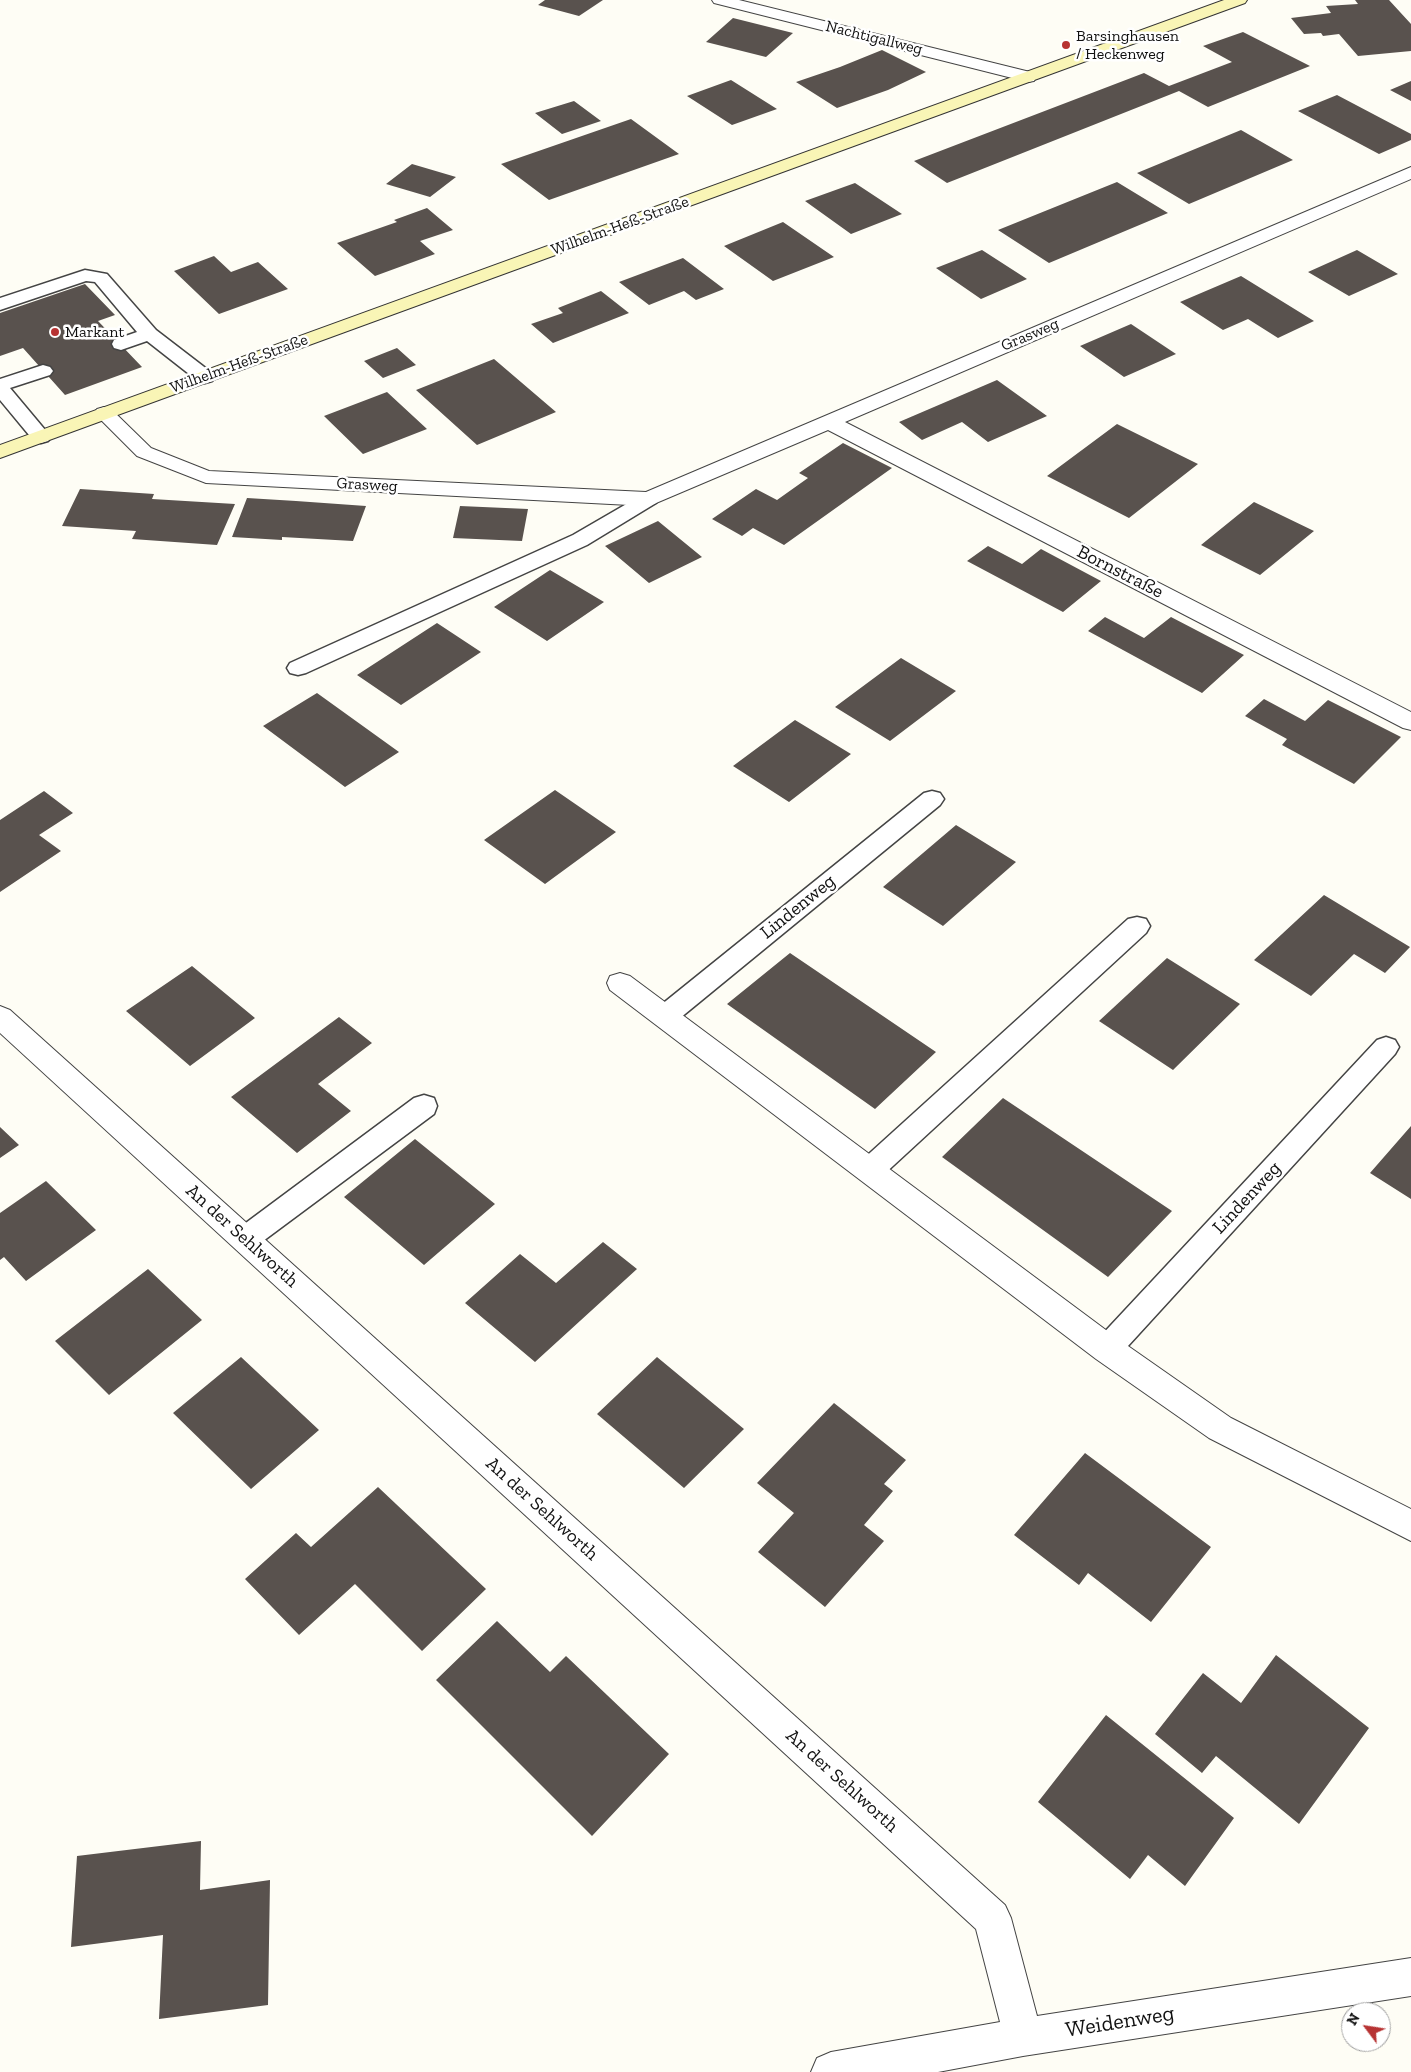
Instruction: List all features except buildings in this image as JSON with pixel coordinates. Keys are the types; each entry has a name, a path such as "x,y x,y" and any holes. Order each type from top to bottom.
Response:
{"main road":[{"name":"Wilhelm-Heß-Straße","path":"0,452 1239,0"}],"street":[{"name":"Nachtigallweg","path":"720,0 1028,77"},
{"name":"Grasweg","path":"104,413 144,452 206,477 649,499 1411,172"},
{"name":"Bornstraße","path":"829,422 1411,722"},
{"path":"620,983 1107,1349 1220,1428 1411,1526"},
{"name":"An der Sehlworth","path":"0,1018 992,1918 1024,2037"},
{"name":"Weidenweg","path":"830,2072 1024,2037 1411,1977"}],"lane":[{"path":"0,304 85,275 101,278 149,334 205,377"},
{"path":"121,344 149,334"},
{"path":"41,437 0,387 43,370"},
{"name":"Grasweg","path":"298,668 580,540 649,499"},
{"name":"Lindenweg","path":"664,1016 932,799"},
{"path":"871,1170 1137,926"},
{"name":"Lindenweg","path":"1107,1349 1386,1046"},
{"path":"245,1239 424,1106"}],"place":[{"name":"Barsinghausen / Heckenweg","path":"1066,45"},
{"name":"Markant","path":"55,332"}]}
